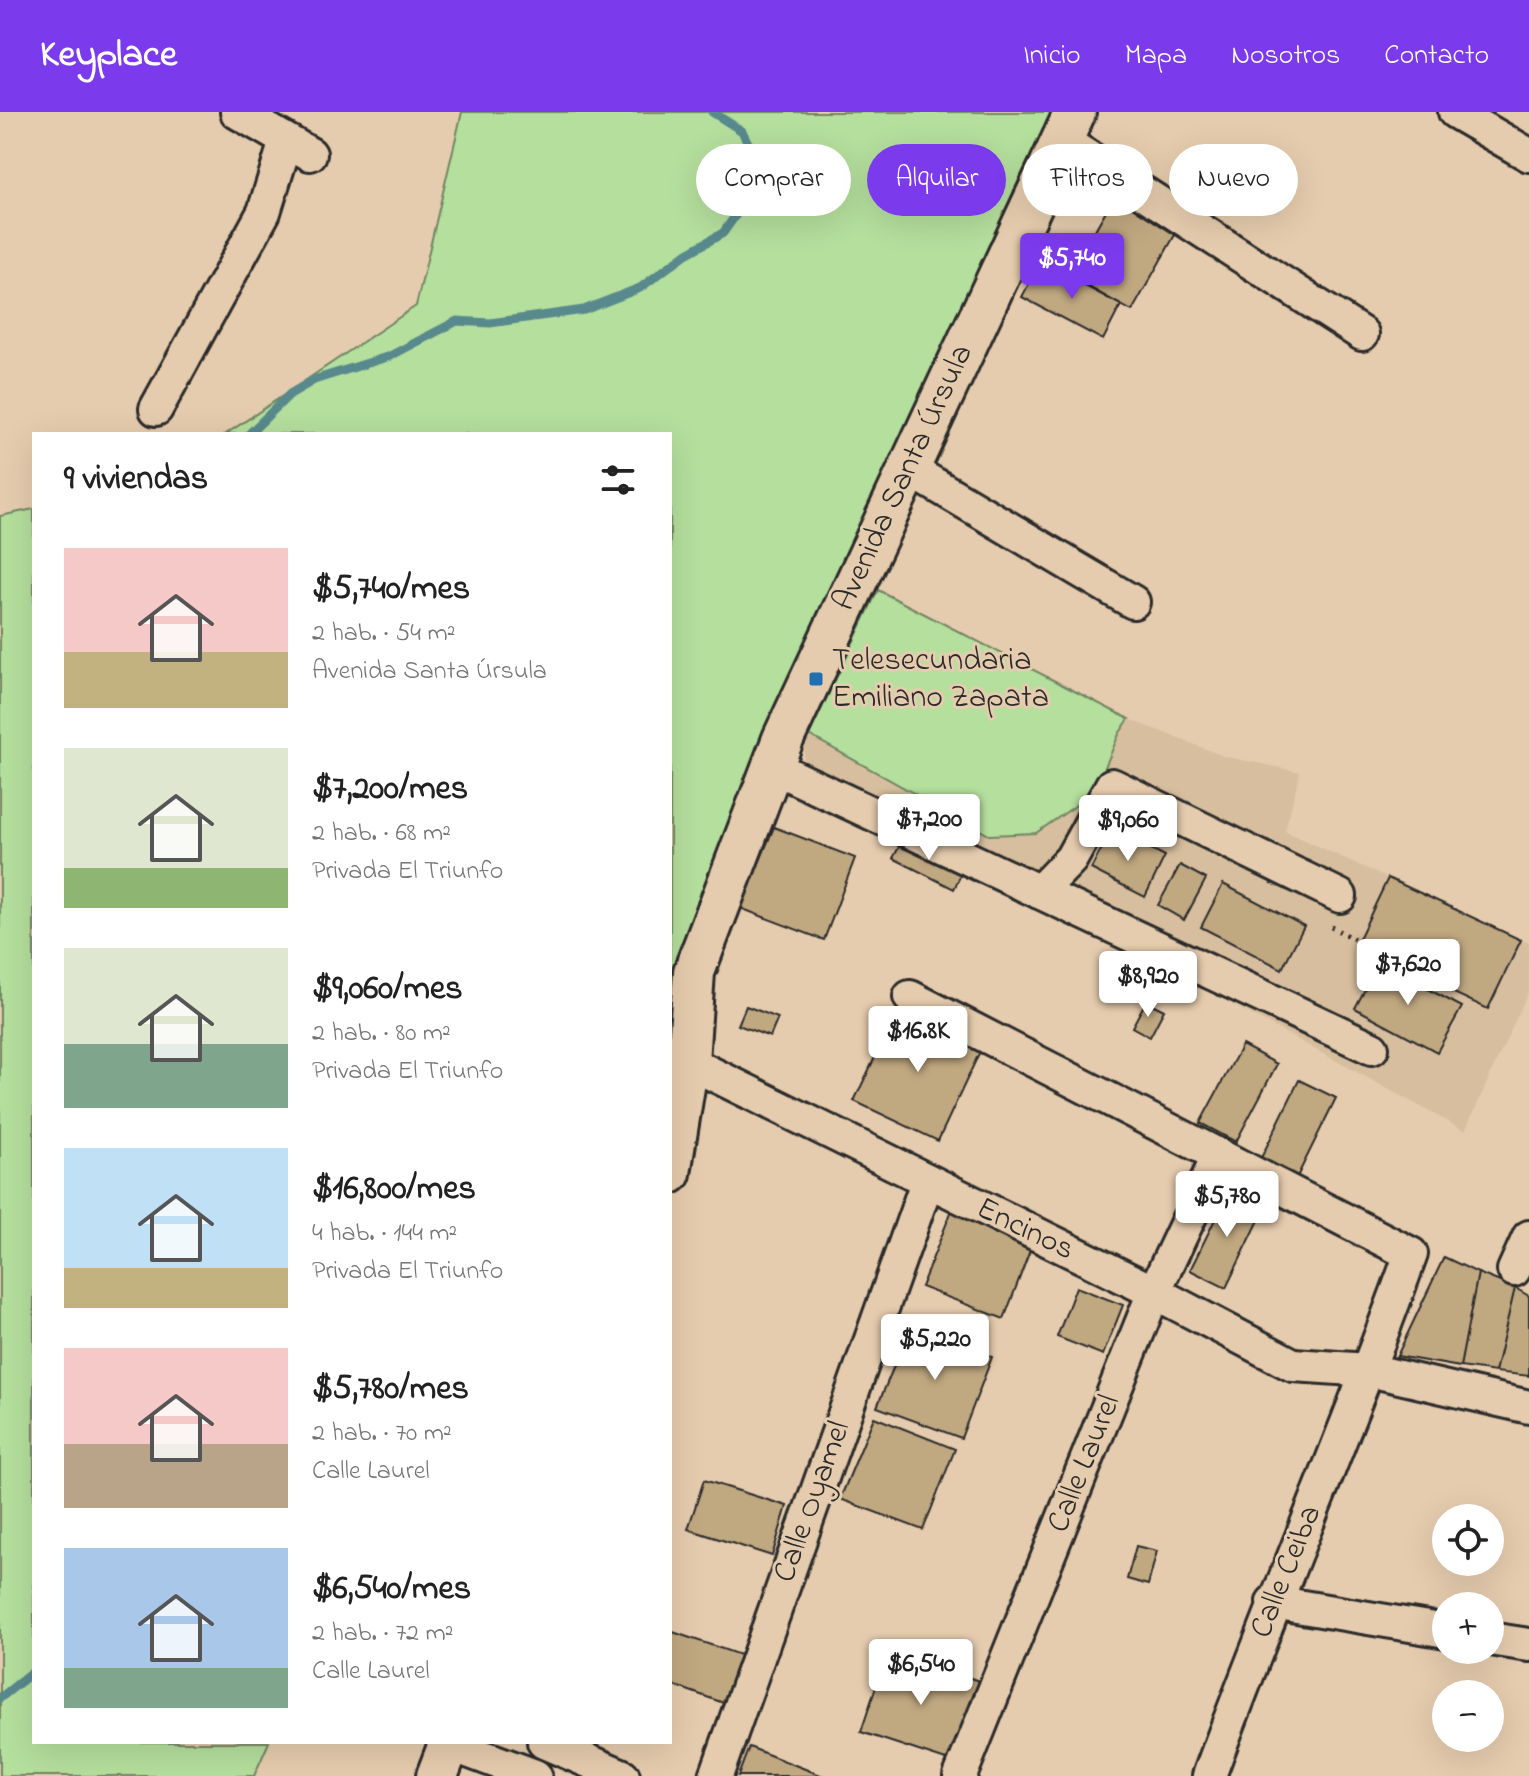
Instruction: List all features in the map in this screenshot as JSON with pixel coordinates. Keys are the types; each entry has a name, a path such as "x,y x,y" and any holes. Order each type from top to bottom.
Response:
{"street":[{"path":"1455,112 1529,155"},
{"path":"156,409 298,147 247,115"},
{"path":"1067,126 1362,334"},
{"name":"Avenida Santa Úrsula","path":"672,1161 688,1062 694,972 773,767 907,468 1067,126"},
{"path":"907,468 1133,602"},
{"path":"773,767 1372,1048"},
{"path":"1039,892 1071,859 1112,785 1340,896"},
{"path":"910,997 1219,1155"},
{"name":"Encinos","path":"688,1062 1154,1292 1293,1365 1369,1370 1529,1407"},
{"name":"Calle Laurel","path":"960,1776 1154,1292 1219,1155"},
{"name":"Calle Ceiba","path":"1209,1776 1273,1602 1369,1370 1411,1254 1219,1155"},
{"name":"Calle Oyamel","path":"716,1776 927,1182"},
{"path":"1514,1270 1529,1237"},
{"path":"1273,1602 1432,1629"},
{"path":"1504,1641 1529,1645"},
{"path":"549,1744 623,1776"},
{"path":"445,1754 535,1776"}],"shaded area":[{"path":"868,584 1089,703 1223,756 1300,772 1285,831 1529,943 1529,990 1465,1131 802,770 816,679"}],"green space":[{"path":"462,112 1071,112 1057,144 1022,144 1022,216 1026,216 693,992 672,986 672,432 229,432 416,306"},
{"path":"32,509 32,1744 268,1744 254,1776 0,1776 0,516"},
{"path":"878,590 1129,719 1119,734 1100,779 1075,806 1036,833 989,835 809,735"}],"building":[{"path":"1153,207 1180,226 1132,311 1089,287 1114,241 1095,230 1103,216 1153,216"},
{"path":"1040,262 1121,305 1103,340 1022,297"},
{"path":"774,827 855,858 824,940 740,908"},
{"path":"1112,829 1165,856 1145,897 1091,869"},
{"path":"905,836 965,866 954,889 893,858"},
{"path":"1180,865 1206,879 1184,920 1158,905"},
{"path":"1388,878 1521,940 1488,1009 1355,947"},
{"path":"1223,884 1304,926 1282,969 1201,927"},
{"path":"1379,963 1462,1007 1437,1052 1355,1008"},
{"path":"1146,1001 1164,1010 1150,1037 1132,1027"},
{"path":"746,1006 778,1018 770,1037 738,1025"},
{"path":"899,1007 982,1047 938,1141 854,1101"},
{"path":"1242,1045 1277,1064 1236,1142 1200,1123"},
{"path":"1299,1080 1336,1098 1297,1177 1260,1160"},
{"path":"1229,1191 1265,1208 1226,1288 1190,1270"},
{"path":"954,1205 1035,1237 1004,1319 921,1287"},
{"path":"1444,1257 1478,1273 1460,1367 1397,1356"},
{"path":"1478,1273 1515,1288 1495,1372 1460,1367"},
{"path":"1076,1287 1123,1305 1103,1355 1057,1337"},
{"path":"1515,1288 1529,1296 1529,1376 1495,1372"},
{"path":"911,1325 992,1357 961,1438 877,1407"},
{"path":"874,1417 955,1449 923,1530 840,1499"},
{"path":"704,1480 787,1506 772,1556 688,1529"},
{"path":"1136,1546 1157,1551 1148,1585 1127,1579"},
{"path":"672,1632 749,1658 732,1706 672,1685"},
{"path":"888,1650 982,1682 955,1763 861,1732"},
{"path":"749,1747 823,1776 738,1776"}],"waterway":[{"path":"251,432 290,394 314,380 390,356 457,321 490,323 584,310 640,288 686,254 723,233 745,202 760,167 742,131 712,112"},
{"path":"0,1698 32,1673"}],"place":[{"name":"Telesecundaria Emiliano Zapata","path":"816,679"}]}
